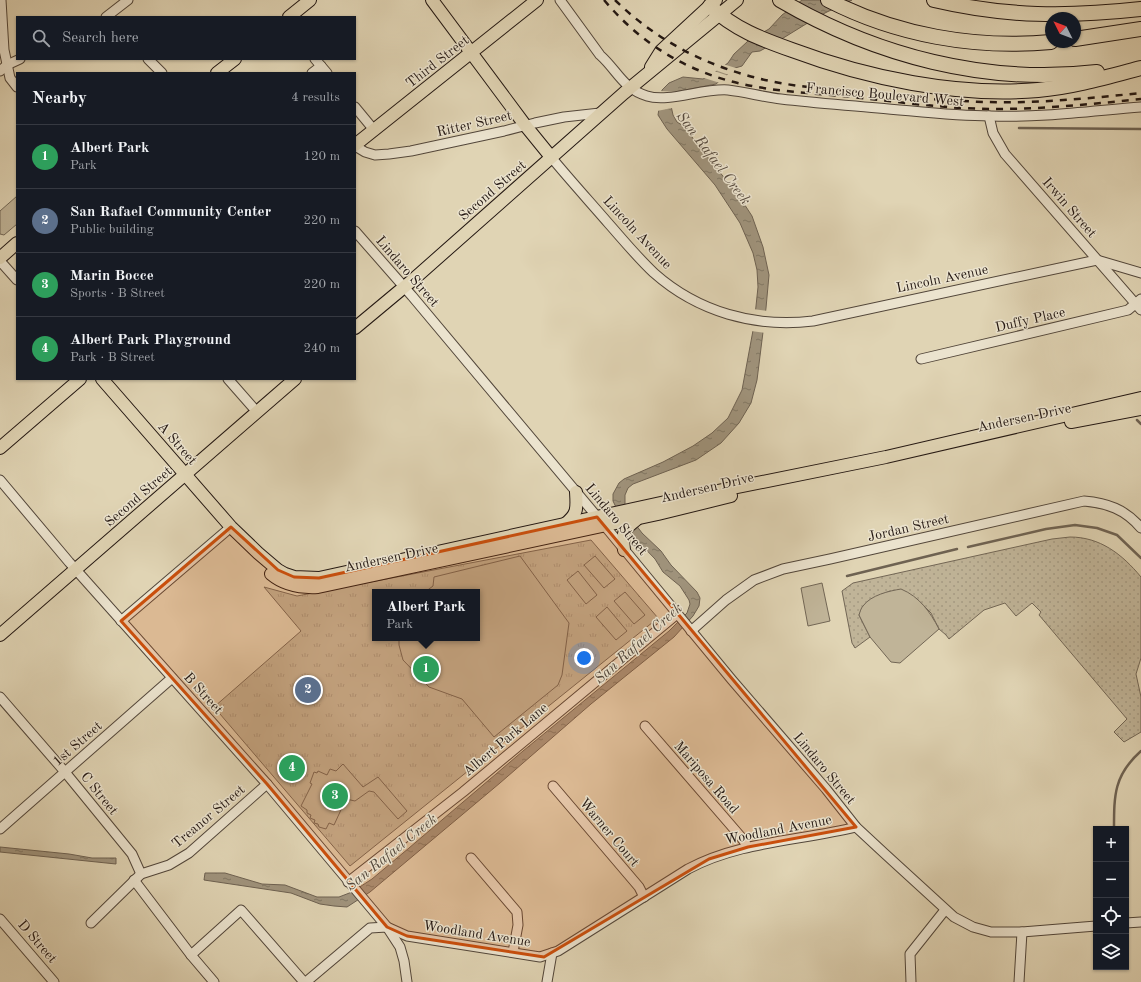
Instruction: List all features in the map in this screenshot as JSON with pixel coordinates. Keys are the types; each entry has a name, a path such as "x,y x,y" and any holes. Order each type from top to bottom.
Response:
{"highway":[{"path":"780,0 813,19 865,42 900,54 951,66 992,73 1042,75 1086,73 1141,65"},
{"path":"828,0 892,26 930,36 988,43 1045,42"},
{"path":"934,0 983,10 1043,15 1080,14 1141,9"},
{"path":"713,5 734,26 784,47 836,65 885,78 934,86 968,89 1021,90 1051,88 1086,82 1141,68"},
{"path":"1081,38 1141,30"}],"main road":[{"path":"289,16 310,0"},
{"name":"Lincoln Avenue","path":"432,0 525,125 551,157"},
{"name":"Third Street","path":"356,144 537,0"},
{"name":"Second Street","path":"356,327 404,287 600,113 648,73 661,51 713,5 737,0"},
{"path":"218,72 234,60"},
{"path":"0,258 16,244"},
{"path":"0,448 79,380"},
{"name":"A Street","path":"103,380 231,527 252,557 273,576 283,577"},
{"name":"Second Street","path":"0,635 294,380"},
{"name":"Andersen Drive","path":"619,521 655,510 1141,398"},
{"name":"Andersen Drive","path":"283,577 319,578 565,524 637,519 655,510 737,495 887,463 1060,423 1141,410"},
{"path":"565,524 573,518 575,513 577,507 576,492"},
{"name":"Andersen Drive","path":"283,577 289,584 304,588 318,588 600,521"},
{"path":"619,521 624,550"}],"street":[{"path":"1,0 4,50 3,68 16,86"},
{"path":"108,16 128,0"},
{"path":"560,0 600,55 629,88"},
{"path":"3,68 18,60"},
{"path":"149,60 161,72"},
{"path":"313,72 318,62 326,72"},
{"name":"Francisco Boulevard West","path":"629,88 645,96 654,98 706,90 724,90 783,99 930,113 989,116 1074,113 1141,107"},
{"path":"356,108 374,130"},
{"name":"Ritter Street","path":"356,146 365,152 375,155 389,154 411,151 564,117 600,113"},
{"name":"Irwin Street","path":"989,116 993,133 1005,154 1097,260 1139,304"},
{"name":"Lincoln Avenue","path":"551,157 636,254 660,278 676,290 699,303 745,319 768,322 798,323 820,320 1097,260"},
{"name":"Lindaro Street","path":"356,232 404,287 689,629 826,788 856,827"},
{"path":"1097,260 1141,273"},
{"path":"0,261 16,279"},
{"name":"Duffy Place","path":"921,359 1119,313 1139,304"},
{"path":"229,380 257,412"},
{"name":"B Street","path":"0,480 75,569 267,784 387,927 400,947 407,982"},
{"name":"Jordan Street","path":"689,629 754,580 783,569 830,560 1084,501 1100,502 1115,507 1136,522 1141,528"},
{"path":"121,621 231,527"},
{"name":"Albert Park Lane","path":"348,882 463,792 678,615"},
{"name":"1st Street","path":"0,829 172,678"},
{"name":"C Street","path":"0,697 65,772 132,854 137,877 191,955 214,982"},
{"name":"Mariposa Road","path":"645,726 748,847"},
{"name":"Treanor Street","path":"91,923 137,877 169,865 189,853 267,784"},
{"name":"Warner Court","path":"553,786 639,887 644,897"},
{"path":"856,827 945,910 954,917 973,927 992,932 1022,932 1093,926"},
{"name":"Woodland Avenue","path":"387,927 407,936 540,957 552,953 697,864 725,853 748,847 856,827"},
{"path":"471,858 517,912 518,925 513,952"},
{"path":"191,955 241,910 305,982 370,928 387,927"},
{"path":"911,982 909,966 910,954 945,910"},
{"name":"D Street","path":"0,919 54,982"},
{"path":"1129,923 1141,922"},
{"path":"1019,982 1022,932"},
{"path":"547,982 552,953"}],"highlighted area":[{"path":"597,517 856,827 748,847 709,859 544,957 407,936 387,927 267,784 121,621 231,527 278,570 294,577 319,578"}],"green space":[{"path":"16,197 16,225 4,235 0,234 0,211"},
{"path":"1070,537 1091,540 1110,548 1126,561 1141,577 1141,658 1136,674 1141,697 1141,732 1124,742 1114,732 1127,719 1039,615 1041,612 1032,603 1016,616 1005,603 984,610 949,639 939,629 931,613 917,599 890,591 872,599 863,606 859,615 870,637 855,648 852,643 842,591 853,583 1052,539"},
{"path":"591,540 658,618 350,866 214,707 301,631 264,587 297,596"},
{"path":"520,556 569,623 562,675 558,685 494,737 462,699 429,687 403,660 399,641 480,641 480,589 429,589 433,586 434,577"},
{"path":"595,556 615,579 604,588 584,565"},
{"path":"578,571 597,595 586,604 567,580"},
{"path":"822,583 830,621 808,626 801,588"},
{"path":"901,589 914,596 924,606 939,629 900,663 891,662 870,637 859,615 866,602 875,596"},
{"path":"625,592 645,615 634,624 614,601"},
{"path":"607,607 627,631 616,640 596,617"},
{"path":"343,764 363,787 378,777 407,811 398,819 374,792 369,791 355,801 346,799 334,825 329,823 326,829 319,827 318,824 314,823 315,820 310,818 311,815 307,813 307,810 301,806 312,784 310,783 314,772 317,773 318,771 327,775 330,769 336,771"}],"water":[{"path":"802,0 852,0 819,16 760,51 752,52 742,66 735,68 716,84 675,92 670,101 673,115 677,122 685,127 739,196 752,216 763,247 769,275 757,380 751,403 739,423 721,443 696,460 633,484 628,488 625,495 625,504 630,517 642,533 661,551 671,565 697,592 700,598 699,606 693,616 674,637 591,704 500,783 370,892 347,907 320,904 291,893 204,880 205,873 225,873 262,884 285,885 317,897 339,897 352,892 372,879 523,751 669,631 687,613 690,604 689,600 680,586 663,572 655,559 625,526 613,501 613,494 619,483 624,479 663,462 693,446 712,433 728,418 742,390 754,325 758,287 757,270 753,253 740,223 715,185 667,129 658,115 662,90 669,83 683,77 703,79 714,73 728,63 734,54 748,41 769,29 782,15"},
{"path":"0,847 69,854 92,858 116,858 116,864 0,852"}],"pier":[{"path":"723,64 739,69 729,75 715,70"},
{"path":"714,71 729,76 720,83 701,77"},
{"path":"660,91 678,92 672,102 672,108 657,111"},
{"path":"753,309 768,311 766,333 751,331"}],"waterway":[{"path":"1019,128 1141,129"},
{"path":"1137,420 1141,424"},
{"path":"968,547 1046,529 1075,525 1097,528 1117,535 1141,558"},
{"path":"847,576 957,549"},
{"path":"1114,826 1114,806 1117,786 1125,769 1141,751"}],"railway":[{"path":"604,0 625,23 662,51 703,72 737,83 790,91 977,109 1051,107 1141,99"},
{"path":"615,0 657,34 704,60 729,70 754,77 808,87"},
{"path":"920,98 972,102 1024,102 1068,100 1141,93"}],"place":[{"name":"Albert Park","path":"426,669"},
{"name":"San Rafael Community Center","path":"308,690"},
{"name":"Albert Park Playground","path":"292,768"},
{"name":"Marin Bocce","path":"335,796"}],"water label":[{"name":"San Rafael Creek","path":"714,158"},
{"name":"San Rafael Creek","path":"638,643"},
{"name":"San Rafael Creek","path":"391,852"}]}
